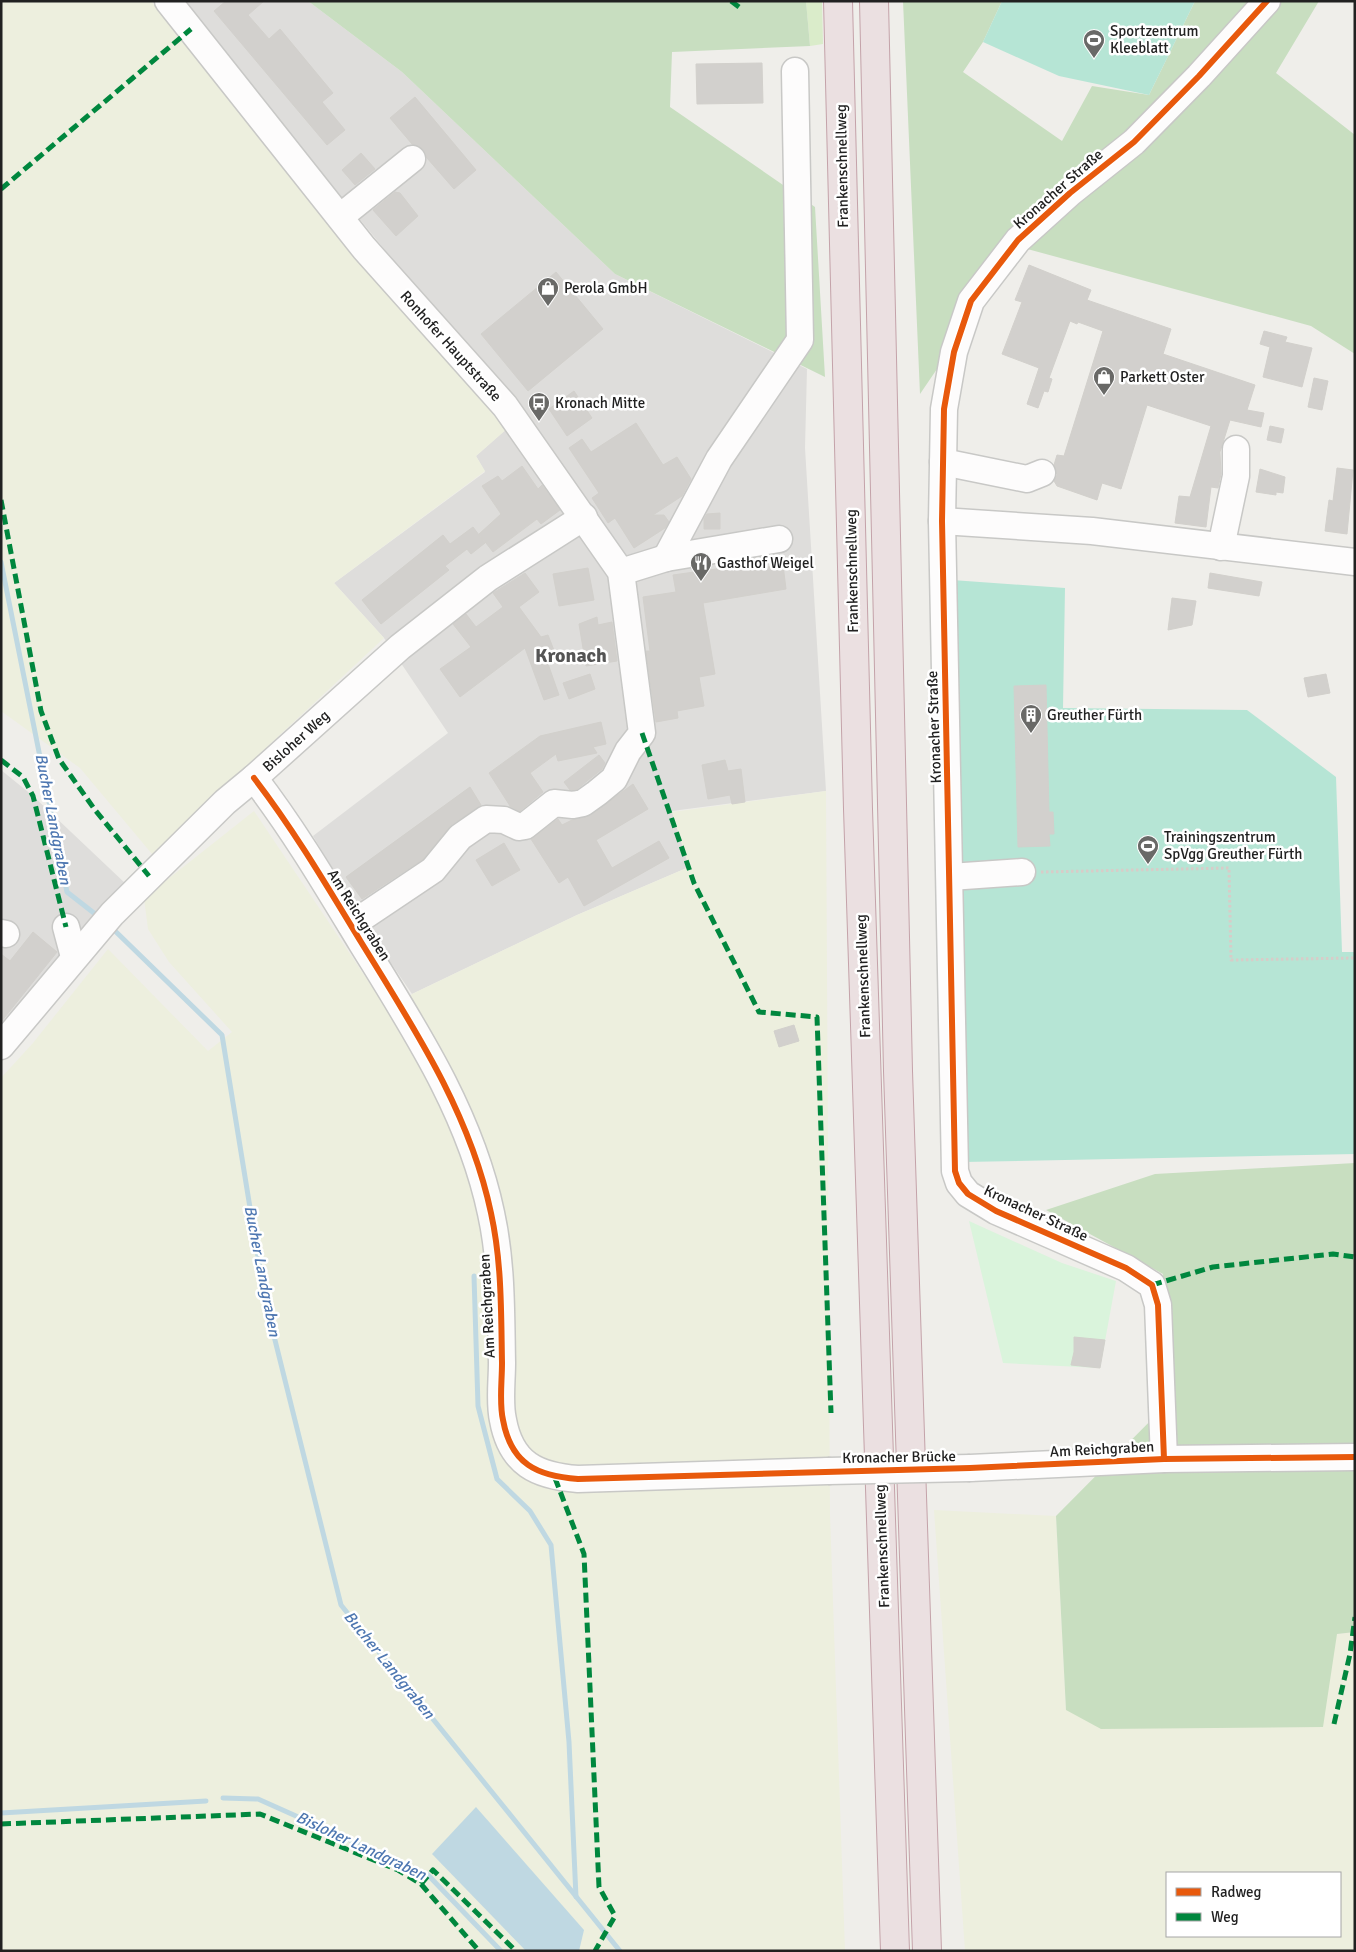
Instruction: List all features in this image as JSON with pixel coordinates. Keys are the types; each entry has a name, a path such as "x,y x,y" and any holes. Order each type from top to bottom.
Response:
{"highway":[{"name":"Frankenschnellweg","path":"838,1 860,879 895,1951"},
{"name":"Frankenschnellweg","path":"874,1 898,1081 927,1951"}],"street":[{"name":"Ronhofer Hauptstraße","path":"168,1 364,248 505,406 621,572 642,733 628,751 614,779 583,803 573,805 554,803 525,826 519,826 504,820 486,819 460,837 432,870 351,925"},
{"name":"Kronacher Straße","path":"1164,1459 1158,1305 1152,1285 1126,1268 996,1210 968,1194 959,1183 956,1171 942,521 946,400 954,352 971,302 1018,240 1070,193 1134,142 1199,76 1266,1"},
{"path":"666,558 719,459 800,340 795,71"},
{"path":"340,217 412,159"},
{"path":"1221,547 1236,476 1236,449"},
{"path":"943,462 1027,479 1042,473"},
{"name":"Bisloher Weg","path":"1,1046 74,957 211,814 400,647 488,578 584,517"},
{"path":"942,521 1092,531 1355,562"},
{"path":"621,572 666,558 779,539"},
{"name":"Am Reichgraben","path":"254,778 283,816 420,1038 468,1132 491,1212 500,1269 503,1420 512,1450 532,1469 555,1478 578,1480 828,1471"},
{"path":"950,877 1022,872"},
{"path":"66,926 74,957"},
{"name":"Am Reichgraben","path":"970,1468 1164,1459 1355,1457"},
{"name":"Kronacher Brücke","path":"828,1471 970,1468"}],"path":[{"path":"1022,872 1229,868 1231,960 1355,958"}],"shaded area":[{"path":"181,1 308,1 402,72 615,274 807,369 805,448 826,791 672,811 689,867 577,915 412,994 374,938 313,836 448,733 384,638 334,583 485,472 476,456 521,416"},
{"path":"1,770 33,796 127,885 1,1039"}],"green space":[{"path":"1,1 151,1 508,428 476,456 485,471 334,583 384,638 152,854 80,768 1,711"},
{"path":"308,1 806,1 810,46 672,52 670,107 815,207 825,377 615,274 402,72"},
{"path":"806,1 822,1 823,44 810,46"},
{"path":"903,1 1002,1 983,42 963,72 1062,141 1092,86 1149,95 1195,1 1319,1 1276,73 1355,135 1355,354 1311,326 1020,247 920,394"},
{"name":"Sportzentrum Kleeblatt","path":"1002,1 1195,1 1149,95 1059,76 983,42"},
{"name":"Trainingszentrum SpVgg Greuther Fürth","path":"952,580 1065,588 1063,708 1247,710 1336,777 1342,952 1355,952 1355,1154 963,1162"},
{"path":"826,791 830,1514 845,1951 1,1951 1,1078 33,1043 108,949 208,1051 232,1032 169,962 148,929 144,898 254,811 389,1012 412,994 577,915 689,867 672,812"},
{"path":"1355,1163 1355,1632 1337,1634 1323,1727 1101,1729 1066,1710 1056,1516 1169,1402 1163,1274 1046,1210 1155,1174"},
{"path":"969,1221 1062,1263 1116,1281 1100,1368 1003,1363"},
{"path":"934,1510 1056,1516 1066,1710 1337,1634 1355,1632 1355,1951 965,1951"}],"water":[{"path":"476,1807 584,1930 579,1951 526,1951 432,1854"}],"building":[{"path":"226,1 264,1 248,15 269,39 280,29 333,93 322,102 345,130 327,145 214,11"},
{"path":"762,63 763,103 697,104 696,64"},
{"path":"415,97 476,170 454,189 427,158 423,149 412,144 390,118"},
{"path":"361,153 375,169 355,185 342,170"},
{"path":"395,192 400,193 418,216 396,236 373,210"},
{"path":"1029,265 1091,290 1087,300 1171,329 1163,354 1255,385 1247,410 1264,413 1261,427 1230,420 1220,452 1221,474 1218,488 1211,487 1206,527 1175,523 1179,496 1190,497 1211,426 1147,405 1121,489 1102,483 1097,500 1057,486 1054,481 1057,475 1054,465 1057,455 1064,456 1103,331 1070,321 1049,378 1052,379 1048,392 1044,391 1038,408 1027,404 1039,368 1002,354 1022,302 1015,300"},
{"path":"556,272 603,329 528,391 481,334"},
{"path":"1264,331 1287,337 1285,342 1312,348 1302,387 1263,377 1270,347 1260,344"},
{"path":"1314,378 1328,381 1322,410 1308,407"},
{"path":"574,391 592,418 567,436 549,409"},
{"path":"636,423 663,465 677,457 691,479 682,496 653,515 664,515 669,522 665,528 634,548 615,518 608,523 592,498 599,493 569,448 582,439 591,452"},
{"path":"1270,426 1284,429 1281,443 1267,440"},
{"path":"522,466 538,489 542,485 560,510 541,524 537,519 493,552 479,534 501,514 482,486 498,476 502,481"},
{"path":"1337,468 1353,470 1347,534 1325,531 1329,500 1333,501"},
{"path":"1260,469 1285,477 1283,493 1276,492 1276,495 1256,492"},
{"path":"720,513 720,529 704,529 704,519 707,514"},
{"path":"473,527 485,543 471,554 467,549 445,566 449,570 381,624 362,600 443,535 450,544"},
{"path":"752,564 753,569 783,565 786,589 703,603 715,674 699,677 704,706 677,711 678,718 656,722 646,651 650,651 643,597 676,592 673,575"},
{"path":"588,568 594,600 559,606 553,574"},
{"path":"525,573 539,592 519,607 541,637 548,635 557,658 547,661 559,695 544,700 525,648 460,697 440,669 471,647 453,624 466,614 476,627 503,607 493,593"},
{"path":"1210,573 1262,582 1259,596 1208,588"},
{"path":"1172,598 1196,601 1192,625 1168,630"},
{"path":"597,617 598,625 612,622 617,661 586,666 579,624"},
{"path":"590,674 595,689 569,699 563,683"},
{"path":"1326,674 1330,693 1308,697 1304,678"},
{"path":"1046,685 1049,812 1053,812 1054,834 1049,834 1050,846 1018,847 1014,686"},
{"path":"601,722 606,744 593,747 597,753 558,761 556,754 530,773 543,792 520,811 510,806 489,773 540,736"},
{"path":"599,755 605,763 602,769 577,789 570,790 564,782"},
{"path":"725,760 728,771 741,769 745,802 732,804 730,795 708,799 702,765"},
{"path":"633,784 648,809 596,840 612,868 659,841 669,858 584,906 568,877 559,883 531,839 558,819 562,825 591,815"},
{"path":"470,787 481,805 451,825 423,859 362,899 346,877"},
{"path":"504,843 520,870 492,886 476,860"},
{"path":"33,932 57,952 1,1022 1,954 10,961"},
{"path":"794,1025 799,1041 779,1047 774,1031"},
{"path":"1074,1337 1105,1340 1100,1368 1071,1365 1074,1352"}],"waterway":[{"name":"Bucher Landgraben","path":"1,562 67,892 99,917"},
{"name":"Bucher Landgraben","path":"111,927 222,1035 265,1300 341,1605 620,1951"},
{"path":"474,1276 478,1406 497,1479 530,1511 551,1545 569,1742 576,1897"},
{"name":"Bisloher Landgraben","path":"223,1798 258,1799 428,1875 501,1951"},
{"name":"Bisloher Landgraben","path":"1,1813 206,1801"}],"marked path":[{"path":"731,1 739,7"},
{"path":"1,189 191,29"},
{"path":"1,500 41,711 59,759 95,810 149,876"},
{"path":"642,733 694,883 759,1012 817,1017 831,1413"},
{"path":"1,760 23,777 33,796 66,927"},
{"path":"1152,1285 1213,1267 1333,1254 1355,1257"},
{"path":"555,1478 584,1554 599,1887 615,1916 595,1951"},
{"path":"1334,1724 1350,1654 1355,1617"},
{"path":"1,1824 260,1814 398,1870 421,1884 479,1951"},
{"path":"421,1884 433,1870 516,1951"}],"cycle path":[{"path":"1164,1459 1158,1305 1152,1285 1126,1268 996,1211 968,1194 959,1183 955,1171 942,521 944,409 954,352 971,301 1018,240 1070,193 1134,142 1199,76 1267,1"},
{"path":"254,778 310,858 420,1039 455,1106 469,1141 482,1176 495,1232 501,1307 502,1413 512,1447 528,1465 550,1475 578,1479 970,1468 1164,1459 1355,1457"}],"place":[{"name":"Sportzentrum Kleeblatt","path":"1094,59"},
{"name":"Perola GmbH","path":"548,307"},
{"name":"Parkett Oster","path":"1104,396"},
{"name":"Kronach Mitte","path":"539,422"},
{"name":"Gasthof Weigel","path":"701,582"},
{"name":"Greuther Fürth","path":"1031,734"},
{"name":"Trainingszentrum SpVgg Greuther Fürth","path":"1148,865"}],"district":[{"name":"Kronach","path":"571,655"}]}
